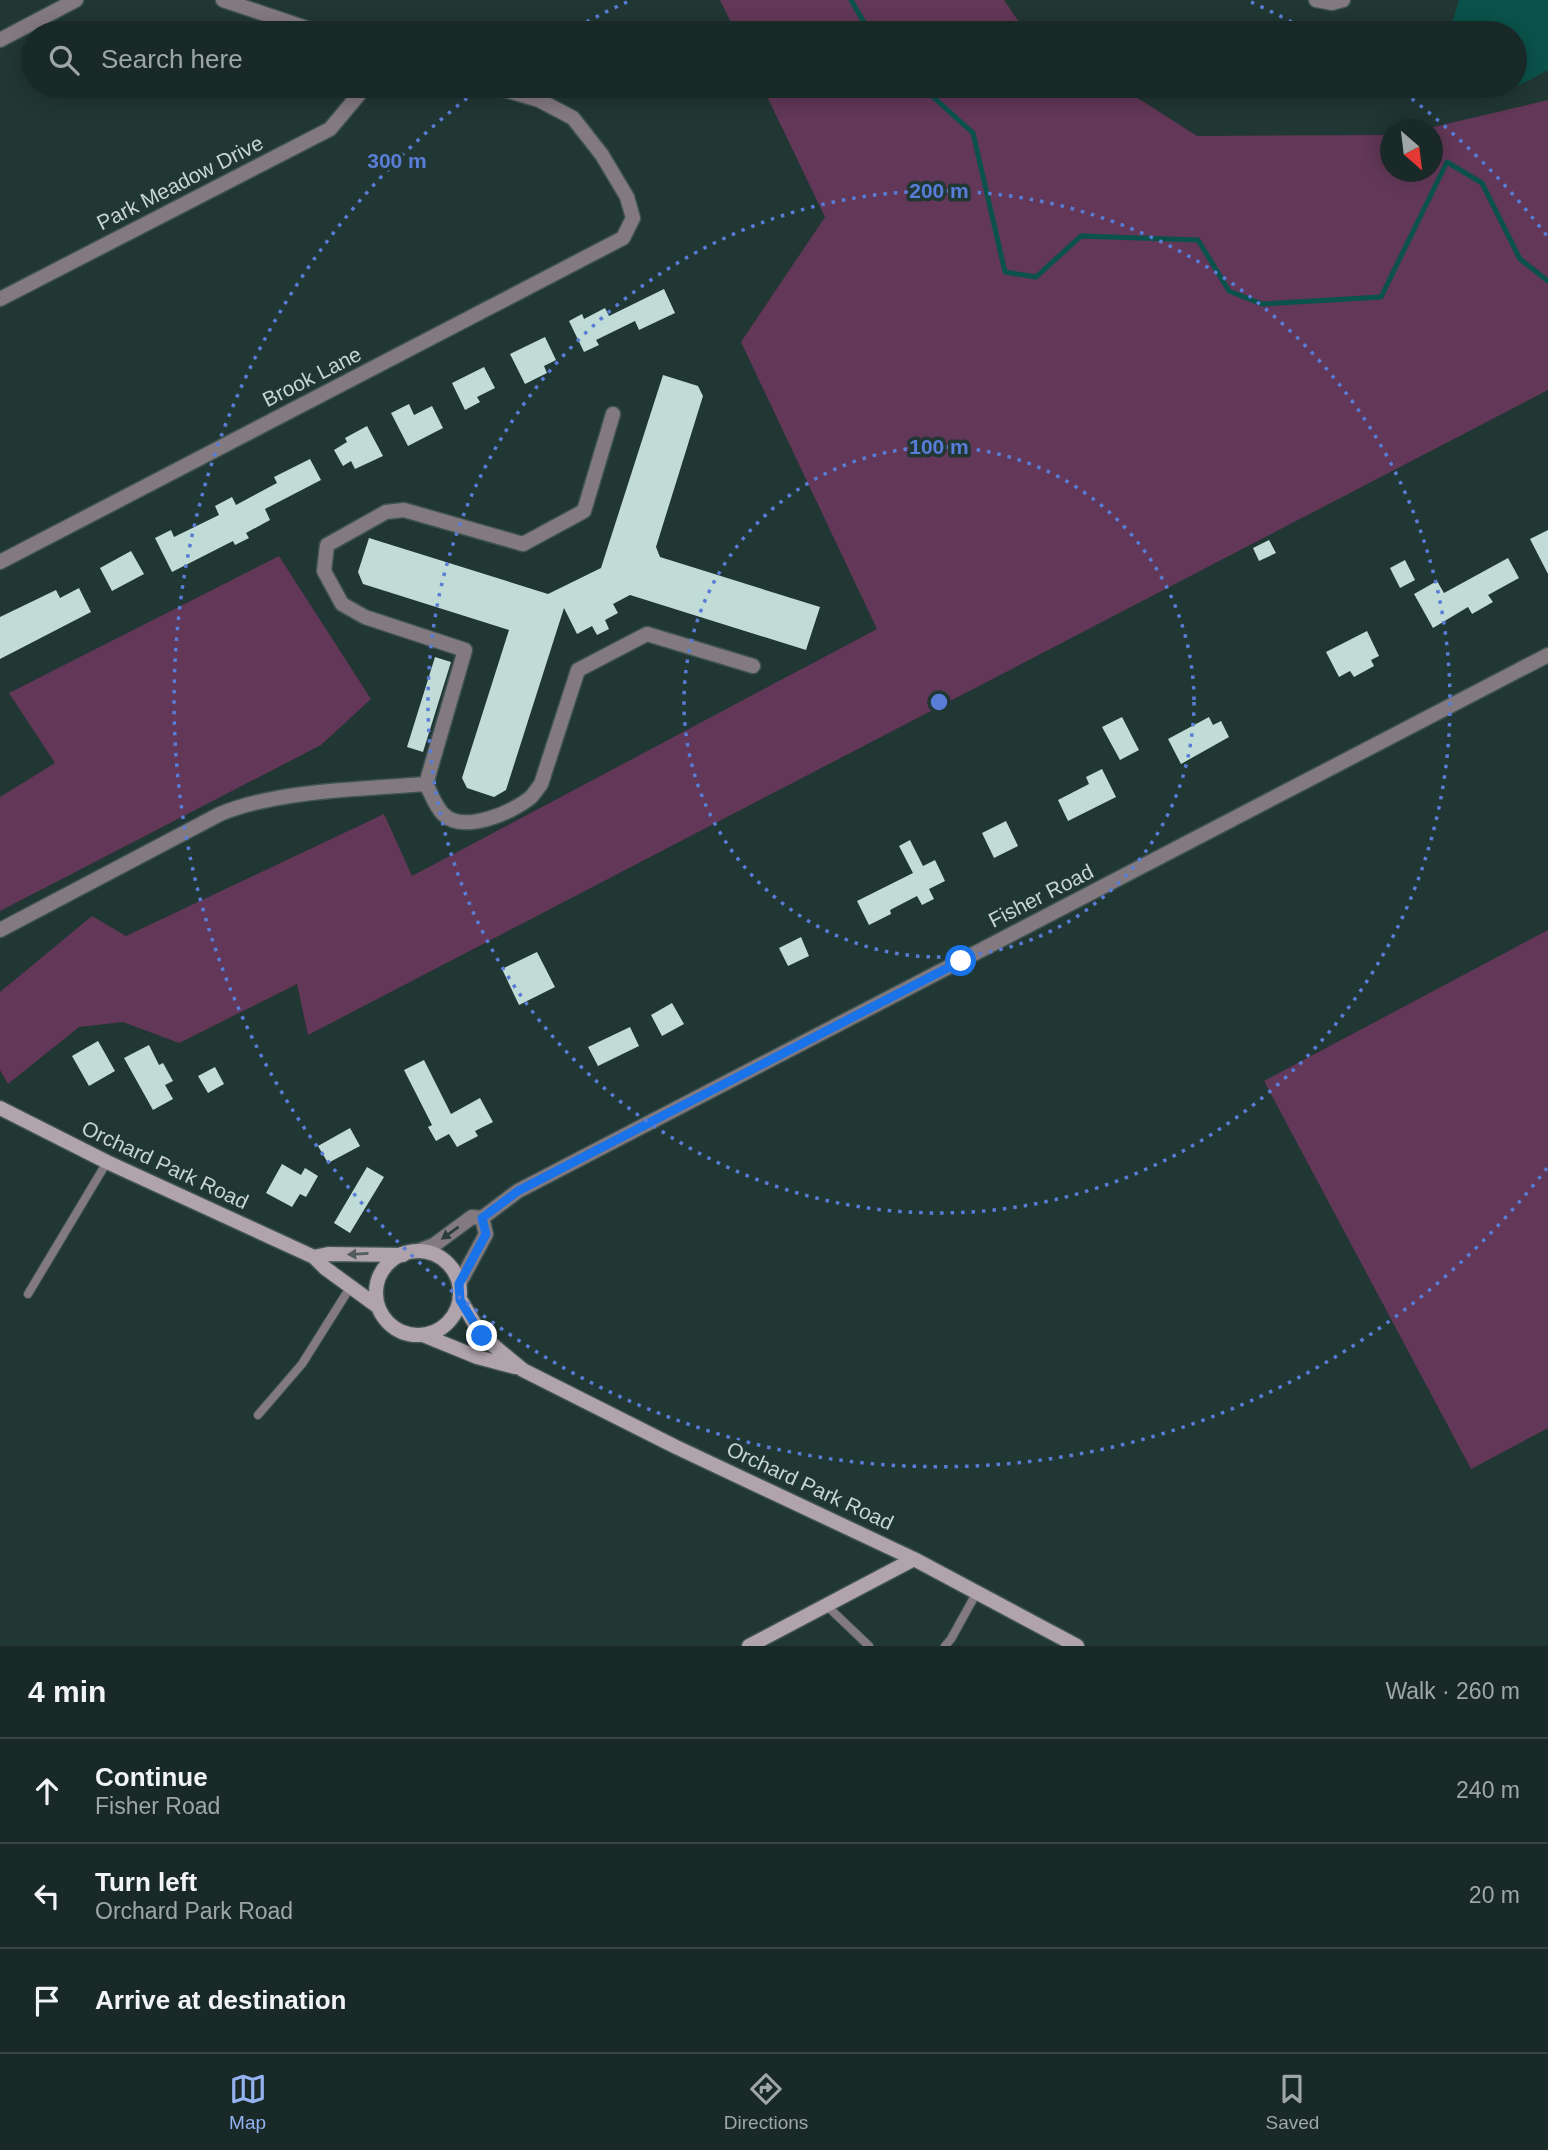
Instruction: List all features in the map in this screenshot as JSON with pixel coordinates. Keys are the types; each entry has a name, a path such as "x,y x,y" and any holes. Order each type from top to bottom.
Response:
{"main road":[{"name":"Orchard Park Road","path":"0,1108 107,1162 314,1257 377,1306"},
{"path":"418,1251 437,1255 448,1263 457,1275 460,1300 455,1315 446,1326 434,1333 423,1335 407,1334 394,1329 377,1306 375,1292 378,1278 386,1266 402,1255 418,1251"},
{"name":"Orchard Park Road","path":"314,1257 328,1254 402,1255"},
{"name":"Orchard Park Road","path":"460,1300 482,1336 523,1370"},
{"name":"Orchard Park Road","path":"423,1335 477,1357 523,1370 676,1447 914,1559 1077,1646"},
{"path":"749,1646 914,1559"}],"street":[{"path":"36,21 76,0"},
{"path":"223,0 285,21"},
{"path":"1316,0 1332,3 1343,0"},
{"path":"0,40 21,29"},
{"name":"Park Meadow Drive","path":"0,299 330,129 356,98"},
{"name":"Brook Lane","path":"0,562 623,238 632,218 627,197 601,155 573,118 532,98"},
{"path":"614,414 584,512 523,544 404,510 386,512 327,545 324,571 342,604 365,617 466,650 426,784 443,814 455,821 468,823 491,818 530,797 541,784 578,670 647,634 752,666"},
{"name":"Fisher Road","path":"418,1251 434,1245 472,1217 482,1218 518,1191 1548,655"},
{"path":"0,930 239,806 290,797 426,784"},
{"path":"459,1284 486,1234 482,1218"}],"lane":[{"path":"27,1294 107,1162"},
{"path":"258,1415 302,1364 351,1286"},
{"path":"945,1646 976,1592"},
{"path":"826,1605 869,1646"}],"shaded area":[{"path":"720,0 1004,0 1018,21 730,21"},
{"path":"1459,0 1548,0 1548,70 1527,81 1527,21 1453,21"},
{"path":"768,98 1138,98 1197,136 1380,135 1380,182 1443,182 1443,125 1548,100 1548,390 308,1035 297,984 179,1043 123,1022 79,1027 8,1084 0,1070 0,992 92,916 126,936 384,814 412,876 877,629 741,342 825,217"},
{"path":"279,556 371,699 321,745 0,911 0,797 55,763 9,693"},
{"path":"1548,930 1548,1428 1471,1469 1264,1081"}],"building":[{"path":"664,289 675,313 639,330 635,321 596,340 599,345 584,352 569,321 582,314 584,319 605,308 609,316"},
{"path":"545,337 556,360 544,366 547,373 525,384 510,354"},
{"path":"484,367 495,388 477,397 480,402 465,410 452,383"},
{"path":"663,375 698,386 703,396 656,547 660,557 820,607 806,650 630,595 613,604 618,613 605,620 609,629 597,635 592,626 577,634 564,608 506,790 494,797 467,788 462,778 509,630 363,584 358,572 369,538 548,594 601,568"},
{"path":"409,404 414,415 432,406 443,428 408,446 391,413"},
{"path":"367,426 383,456 355,469 351,461 343,466 334,450 347,442 345,438"},
{"path":"310,459 321,480 265,509 270,520 246,533 249,538 235,545 233,541 172,572 155,538 171,530 174,537 219,515 215,506 232,497 236,505 277,483 274,477"},
{"path":"1548,530 1548,574 1530,539"},
{"path":"1269,540 1276,553 1259,561 1253,548"},
{"path":"131,551 144,574 112,591 100,568"},
{"path":"1508,558 1519,578 1488,595 1493,602 1472,614 1468,607 1433,628 1414,594 1437,581 1444,593"},
{"path":"1405,560 1415,580 1400,588 1390,568"},
{"path":"79,588 91,612 0,659 0,617 56,590 60,598"},
{"path":"1367,631 1379,656 1371,660 1374,666 1354,677 1350,671 1339,677 1326,652"},
{"path":"435,657 451,662 423,752 407,747"},
{"path":"1122,717 1139,750 1120,760 1102,727"},
{"path":"1209,717 1213,725 1221,721 1229,737 1181,764 1168,739"},
{"path":"1102,769 1116,797 1068,821 1058,800 1089,784 1086,777"},
{"path":"1006,821 1018,846 994,858 982,833"},
{"path":"910,840 923,866 935,860 945,881 929,889 934,899 922,905 917,896 869,925 857,901 913,873 899,846"},
{"path":"801,937 809,956 788,966 779,948"},
{"path":"537,952 555,987 519,1005 502,969"},
{"path":"672,1003 684,1024 662,1036 651,1015"},
{"path":"630,1027 639,1046 598,1066 588,1047"},
{"path":"98,1041 115,1071 89,1086 72,1056"},
{"path":"149,1045 159,1065 163,1063 173,1081 165,1085 173,1099 153,1110 124,1058"},
{"path":"424,1060 451,1114 480,1098 493,1122 475,1131 478,1136 457,1147 449,1134 436,1141 428,1127 432,1125 404,1070"},
{"path":"215,1067 224,1084 208,1093 198,1076"},
{"path":"350,1128 360,1146 328,1163 318,1146"},
{"path":"282,1164 301,1175 305,1168 318,1176 306,1197 300,1194 292,1207 266,1193"},
{"path":"367,1167 384,1177 350,1233 334,1223"}],"waterway":[{"path":"851,0 863,21"},
{"path":"934,98 973,133 1005,272 1036,277 1081,236 1198,240 1229,291 1262,304 1381,297 1447,162 1482,183 1520,259 1548,281"}],"route":[{"path":"482,1336 460,1300 459,1284 486,1234 482,1218 518,1191 961,961"}]}
